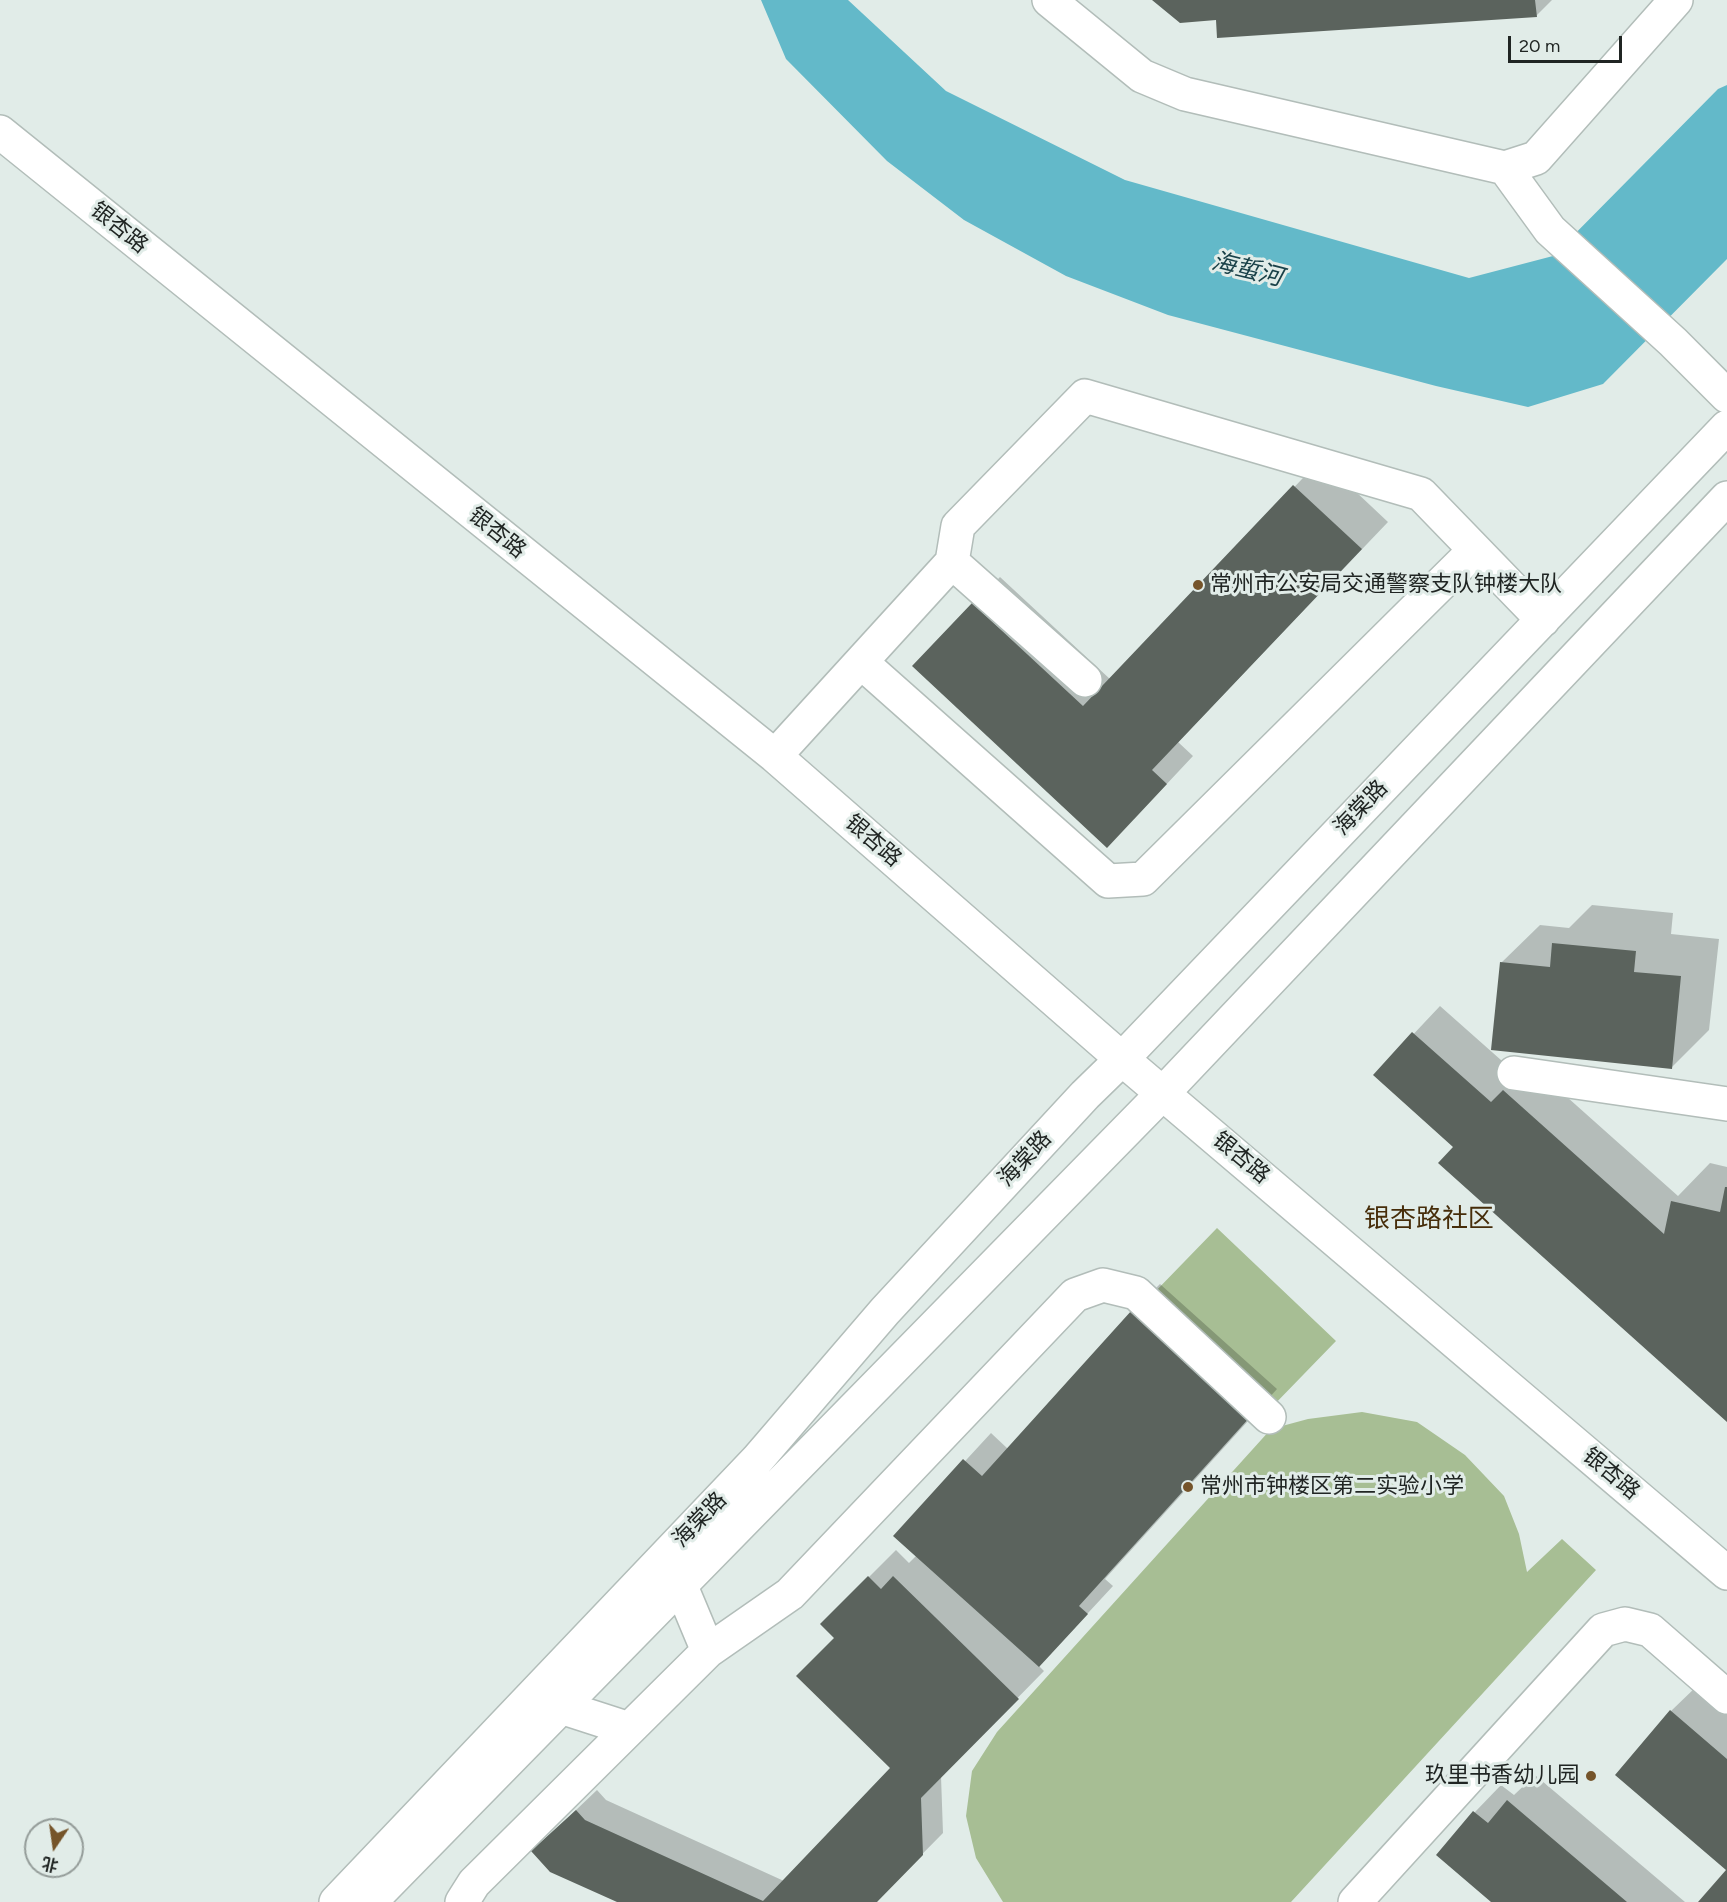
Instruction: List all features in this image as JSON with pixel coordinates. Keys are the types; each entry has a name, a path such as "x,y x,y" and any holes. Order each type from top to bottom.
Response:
{"street":[{"path":"1049,0 1142,76 1185,93 1505,168 1536,158 1676,0"},
{"name":"银杏路","path":"0,132 775,756 1122,1059 1164,1092 1727,1573"},
{"path":"1505,168 1550,230 1673,342 1727,396"},
{"path":"775,756 952,562 958,526 1085,396 1421,494 1543,620"},
{"name":"海棠路","path":"336,1902 757,1460 885,1311 1077,1103 1122,1059 1727,427"},
{"name":"海棠路","path":"370,1902 1164,1092 1727,498"},
{"path":"861,662 1108,881 1143,879 1476,550"},
{"path":"952,562 1084,680"},
{"path":"1514,1073 1727,1104"},
{"path":"462,1902 474,1883 708,1651 790,1594 1075,1295 1103,1285 1136,1293 1269,1417"},
{"path":"680,1584 708,1651"},
{"path":"1355,1902 1603,1630 1625,1624 1650,1630 1727,1697"},
{"path":"561,1707 629,1729"}],"green space":[{"path":"1217,1228 1336,1341 1270,1409 1151,1296"},
{"path":"1362,1412 1417,1422 1465,1455 1504,1496 1519,1534 1527,1572 1562,1539 1596,1570 1291,1902 1003,1902 976,1858 966,1816 972,1771 997,1732 1271,1429 1308,1419"}],"water":[{"name":"海蜇河","path":"761,0 848,0 946,91 1125,180 1469,278 1553,256 1718,89 1727,85 1727,259 1603,384 1528,407 1436,386 1168,315 1066,276 964,220 887,161 786,59"}],"building":[{"path":"1152,0 1535,0 1537,17 1217,38 1216,20 1180,23"},
{"path":"1293,485 1362,549 1152,770 1167,784 1107,848 912,666 972,603 1083,706"},
{"path":"1552,943 1636,951 1634,972 1681,976 1672,1069 1491,1050 1500,962 1550,967"},
{"path":"1412,1032 1491,1102 1503,1090 1664,1234 1671,1201 1720,1212 1725,1187 1727,1187 1727,1422 1438,1163 1453,1147 1373,1075"},
{"path":"1132,1310 1251,1416 1079,1606 1088,1614 1039,1667 893,1536 963,1459 982,1476"},
{"path":"868,1576 881,1589 893,1576 1019,1699 921,1798 923,1855 877,1902 617,1902 550,1872 531,1851 576,1810 585,1820 763,1901 890,1768 796,1676 834,1638 820,1624"},
{"path":"1670,1710 1727,1759 1727,1902 1698,1902 1726,1870 1615,1775"},
{"path":"1507,1800 1627,1902 1491,1902 1436,1855 1473,1811 1488,1823"}],"place":[{"name":"常州市公安局交通警察支队钟楼大队","path":"1198,585"},
{"name":"常州市钟楼区第二实验小学","path":"1188,1487"},
{"name":"玖里书香幼儿园","path":"1591,1776"}],"district":[{"name":"银杏路社区","path":"1429,1219"}]}
